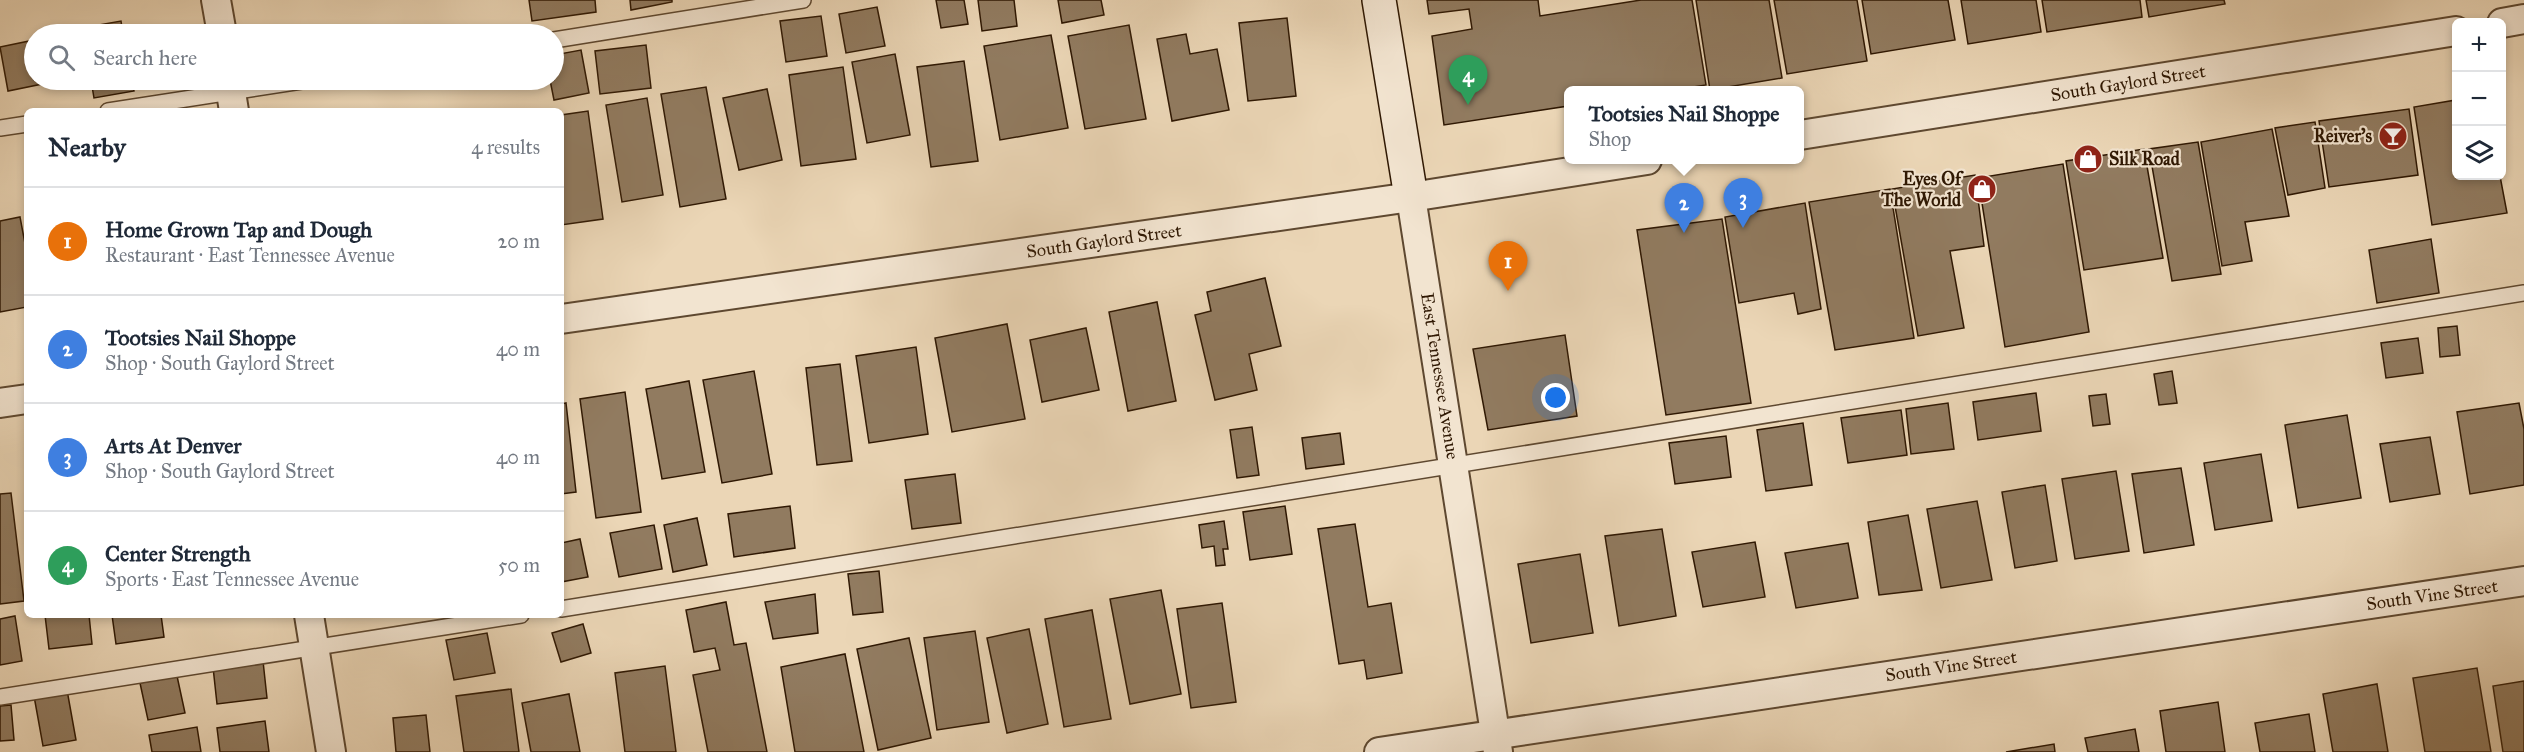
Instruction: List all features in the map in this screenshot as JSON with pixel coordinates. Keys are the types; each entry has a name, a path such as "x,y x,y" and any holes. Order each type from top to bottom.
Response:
{"street":[{"path":"216,0 220,24"},
{"name":"East Tennessee Avenue","path":"1379,0 1455,465 1497,743"},
{"path":"2506,22 2524,19"},
{"name":"South Gaylord Street","path":"1804,134 2452,32"},
{"name":"South Gaylord Street","path":"564,319 1412,197 1616,164"},
{"path":"0,403 24,399"},
{"name":"South Vine Street","path":"1379,752 1497,743 2524,581"},
{"path":"309,618 331,752"}],"lane":[{"path":"564,38 803,0"},
{"path":"130,108 253,90"},
{"path":"0,128 24,124"},
{"path":"564,609 2524,293"},
{"path":"0,697 502,618"}],"building":[{"path":"529,0 595,0 596,12 532,21"},
{"path":"630,0 672,0 672,2 631,10"},
{"path":"936,0 964,0 968,24 941,28"},
{"path":"978,0 1014,0 1017,26 982,31"},
{"path":"1058,0 1101,0 1104,15 1062,23"},
{"path":"1427,0 1538,0 1540,16 1641,0 1692,0 1706,85 1564,86 1564,107 1444,125 1432,36 1472,29 1469,9 1429,14"},
{"path":"1696,0 1769,0 1782,78 1734,86 1709,86"},
{"path":"1774,0 1857,0 1867,61 1787,74"},
{"path":"1862,0 1948,0 1955,40 1871,54"},
{"path":"1961,0 2036,0 2041,32 1968,44"},
{"path":"2042,0 2140,0 2142,17 2047,32"},
{"path":"2146,0 2224,0 2225,4 2149,17"},
{"path":"877,7 885,46 846,53 839,14"},
{"path":"821,16 827,56 786,62 780,21"},
{"path":"1287,18 1296,96 1248,101 1239,23"},
{"path":"121,21 121,24 104,24"},
{"path":"1129,25 1146,119 1085,129 1068,36"},
{"path":"1186,34 1190,54 1217,49 1229,110 1172,121 1157,39"},
{"path":"1051,35 1068,128 1000,140 984,46"},
{"path":"24,42 24,88 8,91 0,47"},
{"path":"646,45 651,88 600,94 595,51"},
{"path":"581,50 589,93 554,100 552,90 564,90 564,53"},
{"path":"895,54 910,135 867,143 852,62"},
{"path":"964,61 978,161 931,167 917,67"},
{"path":"843,67 856,159 801,166 789,75"},
{"path":"706,87 726,199 680,207 661,94"},
{"path":"767,89 782,160 739,170 723,98"},
{"path":"93,90 134,91 94,98"},
{"path":"647,98 663,195 622,202 606,105"},
{"path":"2452,101 2452,180 2501,180 2507,213 2432,225 2414,107"},
{"path":"2409,109 2418,175 2329,187 2319,121"},
{"path":"588,111 603,219 564,225 564,115"},
{"path":"2315,122 2325,188 2288,195 2275,128"},
{"path":"2272,129 2289,216 2245,222 2252,261 2222,266 2201,142"},
{"path":"2198,142 2221,274 2172,281 2149,149"},
{"path":"2144,149 2163,258 2084,270 2066,161"},
{"path":"2063,164 2089,332 2005,347 1978,178"},
{"path":"1975,175 1984,246 1950,251 1964,328 1918,336 1892,189"},
{"path":"1890,189 1914,338 1835,350 1809,202"},
{"path":"1805,203 1821,309 1798,314 1794,293 1739,303 1725,217"},
{"path":"20,217 24,238 24,308 0,312 0,221"},
{"path":"1722,219 1751,403 1666,415 1637,230"},
{"path":"2431,239 2439,293 2377,303 2369,250"},
{"path":"1265,278 1281,346 1249,354 1257,390 1215,400 1195,315 1211,311 1207,292"},
{"path":"1157,302 1176,401 1128,411 1109,312"},
{"path":"1007,324 1025,419 952,432 935,338"},
{"path":"2457,326 2460,355 2440,357 2438,328"},
{"path":"1086,328 1099,390 1042,402 1030,340"},
{"path":"1565,335 1577,416 1488,430 1473,349"},
{"path":"2418,338 2423,373 2386,378 2381,343"},
{"path":"916,347 928,434 869,443 856,356"},
{"path":"840,364 852,461 817,465 806,368"},
{"path":"754,371 772,474 722,483 703,380"},
{"path":"2172,371 2177,403 2159,405 2154,374"},
{"path":"689,381 705,472 662,479 646,389"},
{"path":"625,392 641,512 596,518 580,399"},
{"path":"2036,393 2041,431 1978,440 1973,402"},
{"path":"2106,394 2110,424 2093,426 2089,396"},
{"path":"564,403 566,403 576,492 564,494"},
{"path":"1948,403 1954,449 1911,454 1906,409"},
{"path":"2519,403 2524,429 2524,485 2470,494 2457,412"},
{"path":"1901,410 1907,455 1848,463 1841,418"},
{"path":"2347,415 2361,498 2298,508 2285,425"},
{"path":"1803,423 1812,485 1766,491 1757,430"},
{"path":"1252,427 1259,475 1237,478 1230,430"},
{"path":"1340,433 1344,464 1306,469 1302,438"},
{"path":"1726,436 1731,477 1675,484 1669,443"},
{"path":"2430,437 2440,494 2390,502 2380,444"},
{"path":"2261,454 2272,521 2215,530 2204,463"},
{"path":"2181,468 2194,545 2144,553 2132,474"},
{"path":"2116,471 2129,551 2075,559 2062,479"},
{"path":"955,474 961,523 912,529 905,480"},
{"path":"2045,485 2057,561 2015,568 2002,492"},
{"path":"11,493 24,601 0,604 0,494"},
{"path":"1977,501 1992,580 1941,588 1927,509"},
{"path":"790,506 795,548 734,557 728,514"},
{"path":"1285,506 1292,554 1250,560 1243,512"},
{"path":"1908,515 1922,590 1879,595 1868,522"},
{"path":"697,518 707,565 673,572 664,525"},
{"path":"1224,521 1228,549 1223,549 1225,565 1216,566 1214,546 1202,548 1199,525"},
{"path":"1355,524 1368,607 1391,603 1402,673 1367,679 1364,660 1339,664 1318,529"},
{"path":"654,525 662,569 619,577 610,533"},
{"path":"1662,529 1676,616 1619,626 1605,536"},
{"path":"580,539 588,577 564,581 564,542"},
{"path":"1755,542 1765,597 1703,607 1692,552"},
{"path":"1848,543 1858,598 1796,608 1785,553"},
{"path":"1580,554 1593,633 1531,643 1518,564"},
{"path":"879,571 883,612 853,615 848,574"},
{"path":"1161,590 1181,694 1130,704 1110,599"},
{"path":"815,594 818,633 773,639 765,602"},
{"path":"726,602 734,645 746,643 767,752 708,752 693,675 720,670 715,648 694,652 686,610"},
{"path":"1222,603 1236,702 1191,708 1177,609"},
{"path":"1092,610 1111,719 1064,727 1045,619"},
{"path":"15,616 22,661 0,665 0,619"},
{"path":"45,618 89,618 92,644 49,649"},
{"path":"112,618 161,618 164,637 116,644"},
{"path":"583,624 591,653 561,662 552,633"},
{"path":"1029,629 1048,724 1007,733 987,638"},
{"path":"975,631 989,722 937,730 924,638"},
{"path":"487,633 495,673 454,680 446,640"},
{"path":"909,638 931,738 878,750 857,649"},
{"path":"845,654 864,752 795,752 781,667"},
{"path":"263,661 267,698 217,704 213,667"},
{"path":"665,666 676,752 625,752 615,673"},
{"path":"2477,668 2491,752 2425,752 2413,678"},
{"path":"177,676 185,713 148,720 140,683"},
{"path":"2524,681 2524,752 2503,752 2493,686"},
{"path":"2377,684 2388,752 2333,752 2323,694"},
{"path":"511,689 519,752 464,752 456,696"},
{"path":"67,690 76,740 43,746 34,696"},
{"path":"569,694 580,752 531,752 522,703"},
{"path":"2218,702 2225,752 2166,752 2160,711"},
{"path":"11,705 14,740 0,741 0,706"},
{"path":"2309,714 2315,752 2260,752 2255,723"},
{"path":"426,715 430,752 396,752 393,718"},
{"path":"265,721 269,752 220,752 217,728"},
{"path":"197,727 201,752 152,752 149,735"},
{"path":"2135,729 2139,752 2088,752 2085,738"},
{"path":"2054,744 2055,752 2006,752"}],"place":[{"name":"Center Strength","path":"1468,105"},
{"name":"Reiver's","path":"2393,136"},
{"name":"Silk Road","path":"2088,159"},
{"name":"Eyes Of The World","path":"1982,189"},
{"name":"Arts At Denver","path":"1743,228"},
{"name":"Tootsies Nail Shoppe","path":"1684,233"},
{"name":"Home Grown Tap and Dough","path":"1508,291"}]}
